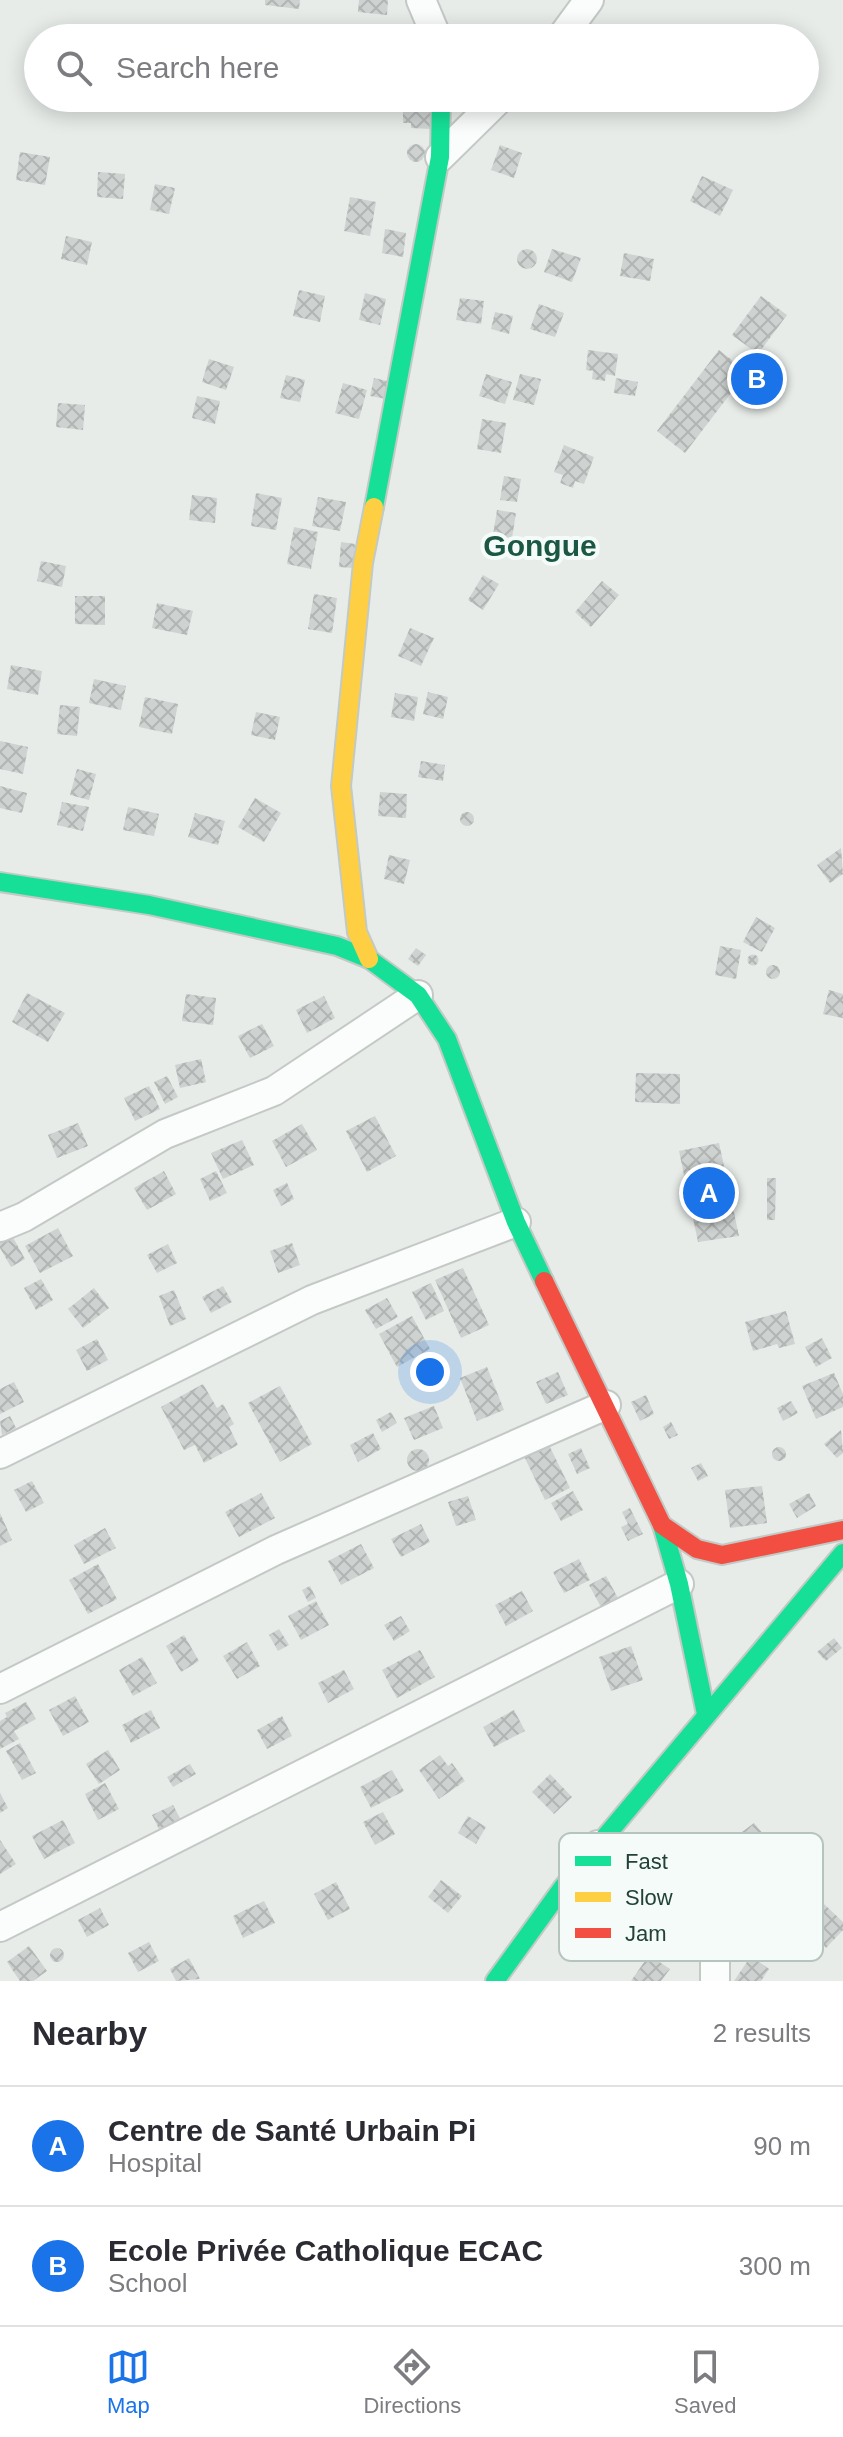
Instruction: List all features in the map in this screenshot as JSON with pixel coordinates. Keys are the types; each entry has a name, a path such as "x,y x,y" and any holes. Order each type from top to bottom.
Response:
{"main road":[{"path":"369,959 357,932 341,786 363,563 440,157 441,112"},
{"path":"0,882 149,905 337,946 369,959 418,995 447,1039 516,1222 662,1525 679,1584 706,1714"},
{"path":"662,1525 683,1543 710,1554 722,1555 843,1530"},
{"path":"608,1833 843,1553"},
{"path":"495,1981 559,1896"}],"street":[{"path":"421,0 431,24"},
{"path":"571,24 589,0"},
{"path":"440,157 486,112"},
{"path":"0,1227 24,1217 165,1134 274,1091 418,995"},
{"path":"0,1454 312,1300 516,1222"},
{"path":"0,1689 276,1550 606,1405"},
{"path":"0,1927 679,1584"}],"building":[{"path":"265,0 300,0 299,9 265,5"},
{"path":"359,0 388,0 387,15 358,12"},
{"path":"403,112 432,112 432,129 411,128 411,123 403,123"},
{"path":"416,144 425,153 416,162 407,153"},
{"path":"500,145 522,153 514,178 491,170"},
{"path":"20,152 50,157 45,185 16,180"},
{"path":"98,172 125,174 123,199 97,197"},
{"path":"702,176 733,190 720,216 690,201"},
{"path":"155,184 175,188 169,214 150,210"},
{"path":"350,197 376,202 370,236 344,231"},
{"path":"385,229 406,233 403,257 382,253"},
{"path":"66,236 92,242 87,265 61,259"},
{"path":"527,249 534,252 537,259 534,266 527,269 520,266 517,259 520,252"},
{"path":"552,249 581,258 572,282 544,272"},
{"path":"624,253 654,259 650,281 620,276"},
{"path":"299,290 325,296 320,322 293,316"},
{"path":"365,293 386,299 380,325 359,320"},
{"path":"761,296 787,315 758,354 732,335"},
{"path":"460,298 484,301 481,324 456,320"},
{"path":"539,304 564,313 555,337 530,329"},
{"path":"495,312 513,316 509,334 491,329"},
{"path":"588,350 618,354 615,376 606,374 605,381 592,379 593,371 586,370"},
{"path":"719,350 747,372 685,453 657,431"},
{"path":"209,359 234,367 226,390 202,382"},
{"path":"486,374 512,382 505,404 479,396"},
{"path":"520,374 541,379 534,405 513,400"},
{"path":"286,375 305,380 300,402 280,398"},
{"path":"374,378 396,383 392,400 370,396"},
{"path":"616,378 638,382 635,396 614,393"},
{"path":"343,383 367,390 359,419 335,413"},
{"path":"197,396 220,401 215,424 192,418"},
{"path":"58,403 85,405 83,430 56,427"},
{"path":"482,419 506,423 501,453 477,449"},
{"path":"564,445 594,457 584,484 575,481 573,488 560,483 563,475 554,472"},
{"path":"504,476 521,479 517,502 500,500"},
{"path":"256,493 282,498 276,530 251,526"},
{"path":"192,495 217,498 215,523 189,520"},
{"path":"318,497 346,502 340,531 312,526"},
{"path":"497,510 516,513 512,538 493,535"},
{"path":"294,527 318,532 311,569 287,564"},
{"path":"341,542 355,544 353,568 339,567"},
{"path":"41,561 66,566 62,587 37,581"},
{"path":"483,575 499,584 483,610 468,600"},
{"path":"602,581 619,595 591,627 575,612"},
{"path":"314,594 337,598 332,633 308,629"},
{"path":"75,596 105,596 105,625 75,624"},
{"path":"157,603 193,611 187,635 152,628"},
{"path":"410,628 434,638 421,666 398,656"},
{"path":"11,665 42,671 38,695 7,689"},
{"path":"94,679 126,686 121,710 89,703"},
{"path":"428,692 448,697 443,719 423,714"},
{"path":"395,693 418,697 414,721 391,717"},
{"path":"145,697 178,704 172,734 139,727"},
{"path":"60,705 80,707 77,736 57,734"},
{"path":"256,712 280,717 275,740 251,735"},
{"path":"0,741 28,747 23,774 0,769"},
{"path":"421,761 445,765 443,781 418,777"},
{"path":"77,769 96,774 89,800 70,795"},
{"path":"0,786 27,793 22,813 0,808"},
{"path":"380,792 407,794 406,818 378,816"},
{"path":"255,798 281,813 264,842 238,827"},
{"path":"62,802 89,807 83,831 57,825"},
{"path":"128,807 159,814 154,836 123,830"},
{"path":"467,812 474,819 467,826 460,819"},
{"path":"195,813 225,821 218,845 188,837"},
{"path":"841,848 843,874 830,883 817,865"},
{"path":"389,855 410,860 404,884 384,879"},
{"path":"756,917 775,928 762,952 743,942"},
{"path":"720,946 741,950 736,979 715,975"},
{"path":"416,948 426,955 418,966 408,959"},
{"path":"753,954 759,960 753,966 747,960"},
{"path":"773,965 780,972 773,979 766,972"},
{"path":"829,990 843,994 843,1018 823,1014"},
{"path":"27,993 65,1013 48,1042 12,1022"},
{"path":"186,994 216,998 213,1025 182,1021"},
{"path":"324,996 335,1018 307,1033 296,1010"},
{"path":"262,1024 274,1046 250,1058 238,1036"},
{"path":"201,1059 206,1082 180,1088 175,1065"},
{"path":"636,1073 680,1074 680,1104 635,1102"},
{"path":"167,1076 178,1097 165,1104 154,1082"},
{"path":"149,1086 160,1109 135,1121 124,1098"},
{"path":"375,1116 396,1156 367,1172 346,1131"},
{"path":"78,1123 88,1146 57,1158 48,1135"},
{"path":"302,1124 317,1150 286,1167 272,1141"},
{"path":"242,1140 254,1165 223,1179 211,1153"},
{"path":"719,1143 739,1236 698,1242 679,1151"},
{"path":"164,1171 176,1194 147,1210 134,1188"},
{"path":"216,1171 227,1193 210,1201 200,1179"},
{"path":"767,1178 776,1178 775,1220 767,1220"},
{"path":"287,1183 294,1199 281,1206 273,1190"},
{"path":"58,1228 73,1256 40,1273 25,1246"},
{"path":"11,1234 25,1259 11,1267 0,1248 0,1241"},
{"path":"292,1243 300,1265 278,1273 270,1251"},
{"path":"168,1244 177,1263 157,1273 147,1255"},
{"path":"463,1268 489,1325 461,1338 435,1280"},
{"path":"41,1279 53,1300 36,1310 24,1288"},
{"path":"431,1283 444,1311 426,1320 412,1292"},
{"path":"223,1286 232,1302 211,1313 202,1297"},
{"path":"94,1288 109,1308 83,1328 68,1309"},
{"path":"174,1290 186,1319 170,1326 159,1296"},
{"path":"387,1298 398,1317 376,1329 365,1310"},
{"path":"786,1311 795,1344 779,1348 777,1344 753,1351 745,1322"},
{"path":"412,1316 430,1349 397,1367 379,1334"},
{"path":"822,1338 832,1358 816,1367 805,1347"},
{"path":"97,1339 108,1360 87,1371 76,1350"},
{"path":"487,1367 504,1410 477,1421 460,1378"},
{"path":"558,1372 568,1395 546,1404 536,1382"},
{"path":"834,1373 843,1394 843,1407 816,1419 802,1386"},
{"path":"14,1382 24,1402 0,1414 0,1389"},
{"path":"203,1384 217,1408 223,1404 234,1424 229,1427 238,1445 204,1463 195,1445 184,1450 161,1407"},
{"path":"280,1386 312,1444 280,1462 248,1403"},
{"path":"646,1395 654,1414 640,1421 631,1402"},
{"path":"791,1401 798,1413 783,1421 777,1408"},
{"path":"434,1406 443,1428 414,1440 404,1418"},
{"path":"391,1412 397,1423 382,1432 376,1420"},
{"path":"10,1416 16,1428 2,1435 0,1421"},
{"path":"671,1422 678,1435 669,1439 663,1427"},
{"path":"841,1430 843,1453 837,1458 824,1444"},
{"path":"373,1433 381,1449 358,1462 350,1445"},
{"path":"548,1443 570,1488 545,1500 524,1456"},
{"path":"779,1447 786,1454 779,1461 772,1454"},
{"path":"581,1448 590,1468 577,1474 568,1454"},
{"path":"418,1449 426,1452 429,1460 426,1468 418,1471 410,1468 407,1460 410,1452"},
{"path":"701,1463 708,1476 698,1481 691,1468"},
{"path":"32,1481 44,1503 26,1512 14,1490"},
{"path":"762,1486 767,1523 730,1528 725,1490"},
{"path":"573,1491 583,1510 561,1521 551,1503"},
{"path":"261,1493 275,1518 239,1537 225,1512"},
{"path":"809,1493 816,1506 797,1518 789,1504"},
{"path":"468,1496 476,1520 456,1526 448,1502"},
{"path":"630,1508 643,1534 628,1541 621,1527 628,1524 622,1512"},
{"path":"0,1513 12,1540 0,1546"},
{"path":"421,1524 430,1542 401,1557 391,1539"},
{"path":"105,1528 116,1548 84,1564 74,1545"},
{"path":"361,1544 374,1568 341,1585 328,1561"},
{"path":"579,1559 590,1580 564,1593 553,1572"},
{"path":"98,1564 117,1599 88,1614 69,1580"},
{"path":"606,1576 619,1600 602,1609 589,1585"},
{"path":"310,1586 316,1598 308,1602 302,1590"},
{"path":"522,1591 533,1611 506,1626 495,1605"},
{"path":"316,1601 329,1625 301,1640 288,1616"},
{"path":"401,1616 410,1631 394,1641 384,1625"},
{"path":"279,1629 289,1645 278,1651 269,1635"},
{"path":"184,1635 199,1661 181,1672 166,1646"},
{"path":"834,1638 842,1648 826,1661 817,1652"},
{"path":"247,1642 260,1666 237,1679 223,1656"},
{"path":"631,1646 643,1680 611,1691 599,1657"},
{"path":"420,1650 435,1677 397,1698 382,1670"},
{"path":"142,1657 157,1683 133,1696 119,1670"},
{"path":"344,1670 354,1689 328,1703 318,1683"},
{"path":"75,1696 89,1722 63,1736 49,1710"},
{"path":"26,1702 36,1719 14,1731 19,1739 0,1749 0,1721 7,1717 5,1713"},
{"path":"151,1710 160,1728 131,1743 122,1725"},
{"path":"514,1710 525,1731 494,1747 483,1727"},
{"path":"282,1716 292,1736 267,1749 257,1730"},
{"path":"20,1743 36,1773 22,1780 6,1751"},
{"path":"108,1750 120,1770 99,1784 86,1764"},
{"path":"440,1755 448,1766 452,1763 465,1781 439,1799 419,1770"},
{"path":"190,1764 196,1774 173,1787 167,1777"},
{"path":"392,1770 404,1791 371,1808 360,1787"},
{"path":"550,1774 572,1797 554,1814 532,1792"},
{"path":"105,1783 119,1809 98,1820 85,1794"},
{"path":"0,1793 8,1808 0,1813"},
{"path":"173,1805 181,1820 160,1831 152,1815"},
{"path":"383,1812 395,1834 375,1845 363,1822"},
{"path":"468,1816 486,1827 476,1844 458,1833"},
{"path":"63,1820 75,1843 44,1859 32,1836"},
{"path":"754,1823 762,1833 741,1833"},
{"path":"0,1840 16,1864 0,1874"},
{"path":"441,1880 462,1896 448,1913 428,1897"},
{"path":"336,1882 350,1909 328,1920 314,1894"},
{"path":"264,1901 275,1923 243,1938 233,1916"},
{"path":"823,1905 843,1922 843,1930 826,1948 823,1945"},
{"path":"100,1908 109,1925 87,1937 78,1920"},
{"path":"149,1942 159,1961 138,1972 128,1953"},
{"path":"29,1946 47,1971 33,1981 20,1981 7,1962"},
{"path":"57,1948 64,1955 57,1962 50,1955"},
{"path":"189,1958 200,1979 176,1981 170,1969"},
{"path":"645,1961 658,1961 670,1969 661,1981 631,1981"},
{"path":"748,1961 758,1961 769,1969 761,1981 734,1981"}],"traffic: fast":[{"path":"374,507 440,157 441,112"},
{"path":"0,882 149,905 337,946 369,959 418,995 447,1039 516,1222 544,1281"},
{"path":"662,1525 679,1584 706,1714"},
{"path":"608,1833 843,1553"},
{"path":"495,1981 559,1893"}],"traffic: slow":[{"path":"369,959 357,932 341,786 363,563 374,507"}],"traffic: jam":[{"path":"544,1281 662,1525 697,1549 722,1555 843,1530"}],"place":[{"name":"Ecole Privée Catholique ECAC","path":"757,379"},
{"name":"Centre de Santé Urbain Pi","path":"709,1193"}],"district":[{"name":"Gongue","path":"540,545"}]}
